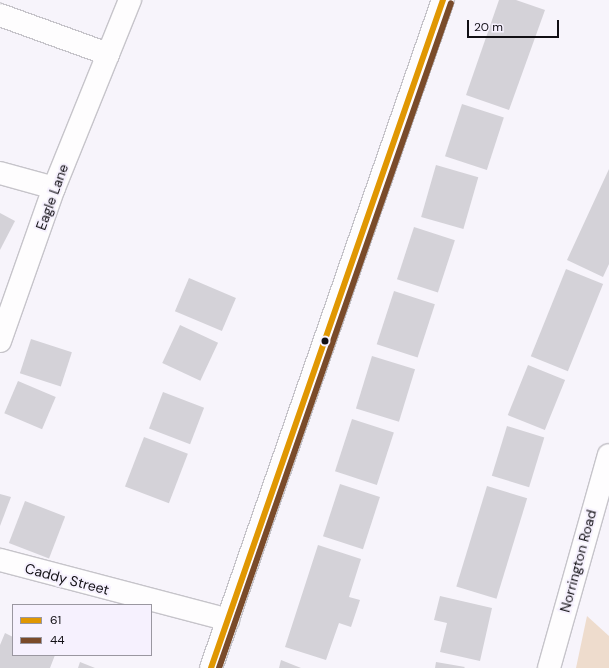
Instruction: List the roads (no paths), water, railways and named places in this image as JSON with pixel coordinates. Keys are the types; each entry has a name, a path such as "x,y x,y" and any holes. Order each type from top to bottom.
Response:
{"street":[{"name":"Eagle Lane","path":"0,341 54,188 130,0"},
{"path":"211,668 443,0"},
{"path":"0,15 108,54"},
{"path":"0,173 54,188"},
{"name":"Norrington Road","path":"550,668 609,455"},
{"name":"Caddy Street","path":"0,560 228,620"}]}
